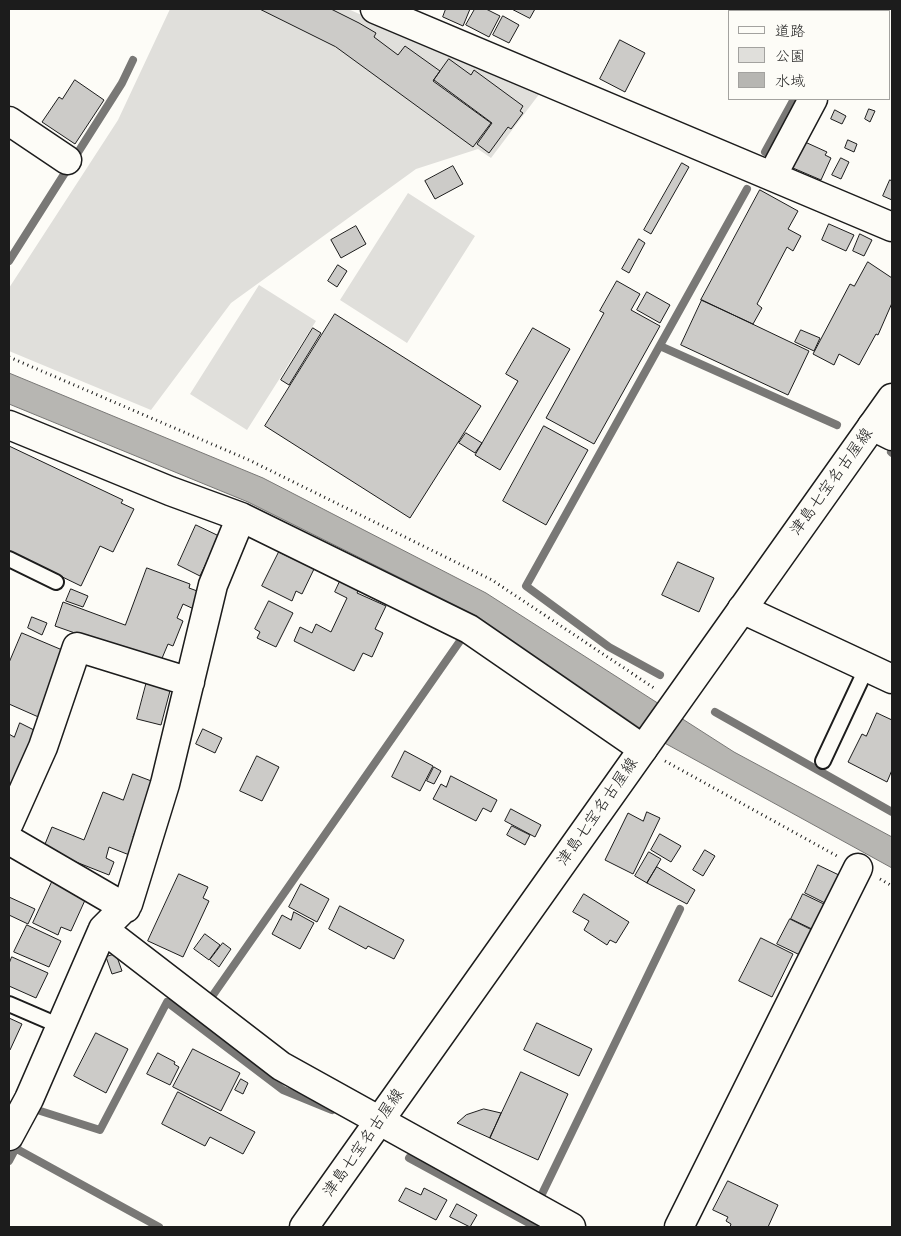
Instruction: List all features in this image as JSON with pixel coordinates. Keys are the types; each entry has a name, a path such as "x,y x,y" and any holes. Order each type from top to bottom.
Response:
{"street":[{"path":"375,9 892,227"},
{"path":"772,176 812,100"},
{"path":"9,121 67,160"},
{"name":"津島七宝名古屋線","path":"304,1227 742,609 882,431 892,398"},
{"path":"9,425 170,492 241,517 469,629 645,746"},
{"path":"19,1116 103,929 126,908 165,784 213,585 241,517"},
{"path":"742,609 892,679"},
{"path":"9,823 43,747 77,647 190,682"},
{"path":"9,840 126,908"},
{"path":"679,1227 858,868"},
{"path":"103,929 281,1066 571,1227"}],"lane":[{"path":"9,559 56,582"},
{"path":"823,761 867,667"},
{"path":"9,1004 60,1026"}],"path":[{"path":"9,358 249,460 492,580 674,704"},
{"path":"645,746 858,868"}],"green space":[{"path":"170,9 348,9 540,93 491,158 478,149 416,169 231,303 151,410 9,351 9,288 118,120"},
{"path":"408,193 475,236 407,343 340,300"},
{"path":"259,285 316,321 247,430 190,394"}],"water":[{"path":"9,373 263,478 486,593 734,752 892,837 892,868 650,735 477,616 248,502 9,404"}],"building":[{"path":"260,9 331,9 376,33 374,37 398,55 405,46 440,71 433,81 491,123 473,147 336,47"},
{"path":"446,9 470,9 463,26 443,17"},
{"path":"475,9 486,9 500,16 489,37 466,25"},
{"path":"512,9 535,9 530,18"},
{"path":"503,16 519,25 509,43 493,35"},
{"path":"620,40 645,53 625,92 600,79"},
{"path":"449,59 471,75 474,70 523,106 520,111 523,113 511,129 508,127 489,153 477,144 492,123 434,80"},
{"path":"75,80 104,100 75,144 42,122 59,97 62,99"},
{"path":"869,109 875,111 870,122 865,119"},
{"path":"835,110 846,116 842,124 831,119"},
{"path":"848,140 857,144 854,152 845,148"},
{"path":"805,142 827,152 825,155 831,158 821,180 793,168"},
{"path":"841,158 849,162 841,179 832,175"},
{"path":"682,163 689,167 651,234 644,230"},
{"path":"453,166 463,184 435,199 425,181"},
{"path":"890,180 892,181 892,200 883,196"},
{"path":"760,190 798,211 788,229 801,236 793,251 787,247 757,304 762,308 753,324 701,300"},
{"path":"829,224 854,235 846,251 822,240"},
{"path":"356,226 366,244 341,258 331,240"},
{"path":"860,234 872,240 864,256 853,251"},
{"path":"639,239 645,243 629,273 622,269"},
{"path":"868,262 892,278 892,303 878,335 876,334 859,365 839,354 834,365 813,354 850,284 854,286"},
{"path":"338,265 347,271 337,287 328,281"},
{"path":"617,281 640,294 631,310 660,326 594,444 546,418 604,313 600,311"},
{"path":"647,292 670,305 660,323 637,310"},
{"path":"702,300 809,351 788,395 681,345"},
{"path":"335,314 481,406 410,518 265,426"},
{"path":"313,328 321,333 289,385 281,380"},
{"path":"533,328 570,349 500,470 475,455 518,381 506,374"},
{"path":"801,330 820,338 814,351 795,342"},
{"path":"544,426 588,450 546,525 503,501"},
{"path":"466,433 482,443 475,453 459,443"},
{"path":"9,446 123,500 121,503 134,509 113,552 100,546 81,586 9,551"},
{"path":"196,525 219,536 200,576 178,565"},
{"path":"279,552 314,569 302,594 296,591 292,601 262,586"},
{"path":"678,562 714,578 699,612 662,595"},
{"path":"147,568 190,584 189,588 200,592 194,609 183,604 177,618 183,621 173,646 168,644 160,663 55,626 63,602 125,625"},
{"path":"342,577 360,586 357,593 386,606 375,629 383,633 372,657 363,653 354,671 294,641 300,627 312,633 316,624 331,632 347,598 335,592"},
{"path":"71,589 88,596 83,607 66,601"},
{"path":"269,601 293,613 276,647 257,638 260,632 255,629"},
{"path":"32,617 47,623 42,635 28,628"},
{"path":"22,633 67,652 43,719 9,704 9,663"},
{"path":"147,681 171,687 161,725 137,719"},
{"path":"877,713 892,720 892,770 887,782 848,762 862,734 866,736"},
{"path":"20,723 40,733 9,803 9,734 14,737"},
{"path":"203,729 222,738 215,753 196,744"},
{"path":"405,751 433,766 420,791 392,777"},
{"path":"257,756 279,767 262,801 240,791"},
{"path":"434,767 441,771 434,784 427,781"},
{"path":"133,774 154,782 133,837 138,839 132,856 109,847 106,858 114,862 109,875 43,849 52,827 84,840 103,792 123,800"},
{"path":"451,776 497,800 491,812 483,808 476,821 433,799 441,784 446,787"},
{"path":"511,809 541,825 535,837 505,821"},
{"path":"647,812 660,818 633,874 605,860 628,813 643,821"},
{"path":"512,826 530,835 525,845 507,835"},
{"path":"660,834 681,846 671,862 651,850"},
{"path":"705,850 715,856 703,876 693,870"},
{"path":"649,852 661,859 647,883 635,876"},
{"path":"818,865 841,876 827,904 805,893"},
{"path":"657,867 695,890 687,904 647,883"},
{"path":"179,874 208,887 203,898 209,901 183,957 148,941"},
{"path":"52,882 86,898 71,931 61,927 58,935 33,923"},
{"path":"301,884 329,899 317,922 289,907"},
{"path":"584,894 629,922 616,943 610,940 607,945 584,930 589,921 573,912"},
{"path":"803,894 826,905 814,930 791,919"},
{"path":"9,897 35,909 28,924 9,915"},
{"path":"340,906 404,940 394,959 368,946 366,949 329,929"},
{"path":"294,912 314,923 300,949 272,934 282,915 291,920"},
{"path":"790,919 812,930 800,955 777,944"},
{"path":"27,925 61,941 49,967 14,952"},
{"path":"205,934 220,945 209,960 194,949"},
{"path":"761,938 793,954 772,997 739,981"},
{"path":"223,943 231,949 219,967 210,960"},
{"path":"116,954 122,971 112,974 106,957"},
{"path":"12,957 48,973 36,998 9,986 9,964"},
{"path":"9,1018 22,1024 10,1050 9,1049"},
{"path":"537,1023 592,1049 579,1076 524,1050"},
{"path":"96,1033 128,1049 106,1093 74,1076"},
{"path":"193,1049 240,1073 221,1111 173,1087"},
{"path":"158,1053 175,1062 174,1064 179,1067 170,1085 147,1074"},
{"path":"521,1072 568,1094 538,1160 490,1138"},
{"path":"241,1079 248,1083 243,1094 235,1090"},
{"path":"178,1092 255,1132 243,1154 210,1137 205,1146 162,1124"},
{"path":"484,1109 501,1113 490,1138 457,1123 466,1115"},
{"path":"728,1181 778,1205 768,1227 730,1227 731,1224 726,1221 728,1217 713,1210"},
{"path":"406,1188 421,1195 424,1188 447,1200 436,1220 399,1201"},
{"path":"457,1204 477,1215 470,1227 450,1217"}],"waterway":[{"path":"9,261 122,83 133,60"},
{"path":"765,152 793,100"},
{"path":"660,675 609,647 526,586 747,189"},
{"path":"660,346 837,425"},
{"path":"213,995 460,641"},
{"path":"715,712 892,812"},
{"path":"542,1194 680,909"},
{"path":"31,1108 100,1130 167,1002 283,1090 332,1110"},
{"path":"9,1161 18,1144"},
{"path":"15,1148 159,1227"},
{"path":"409,1158 536,1227"}]}
